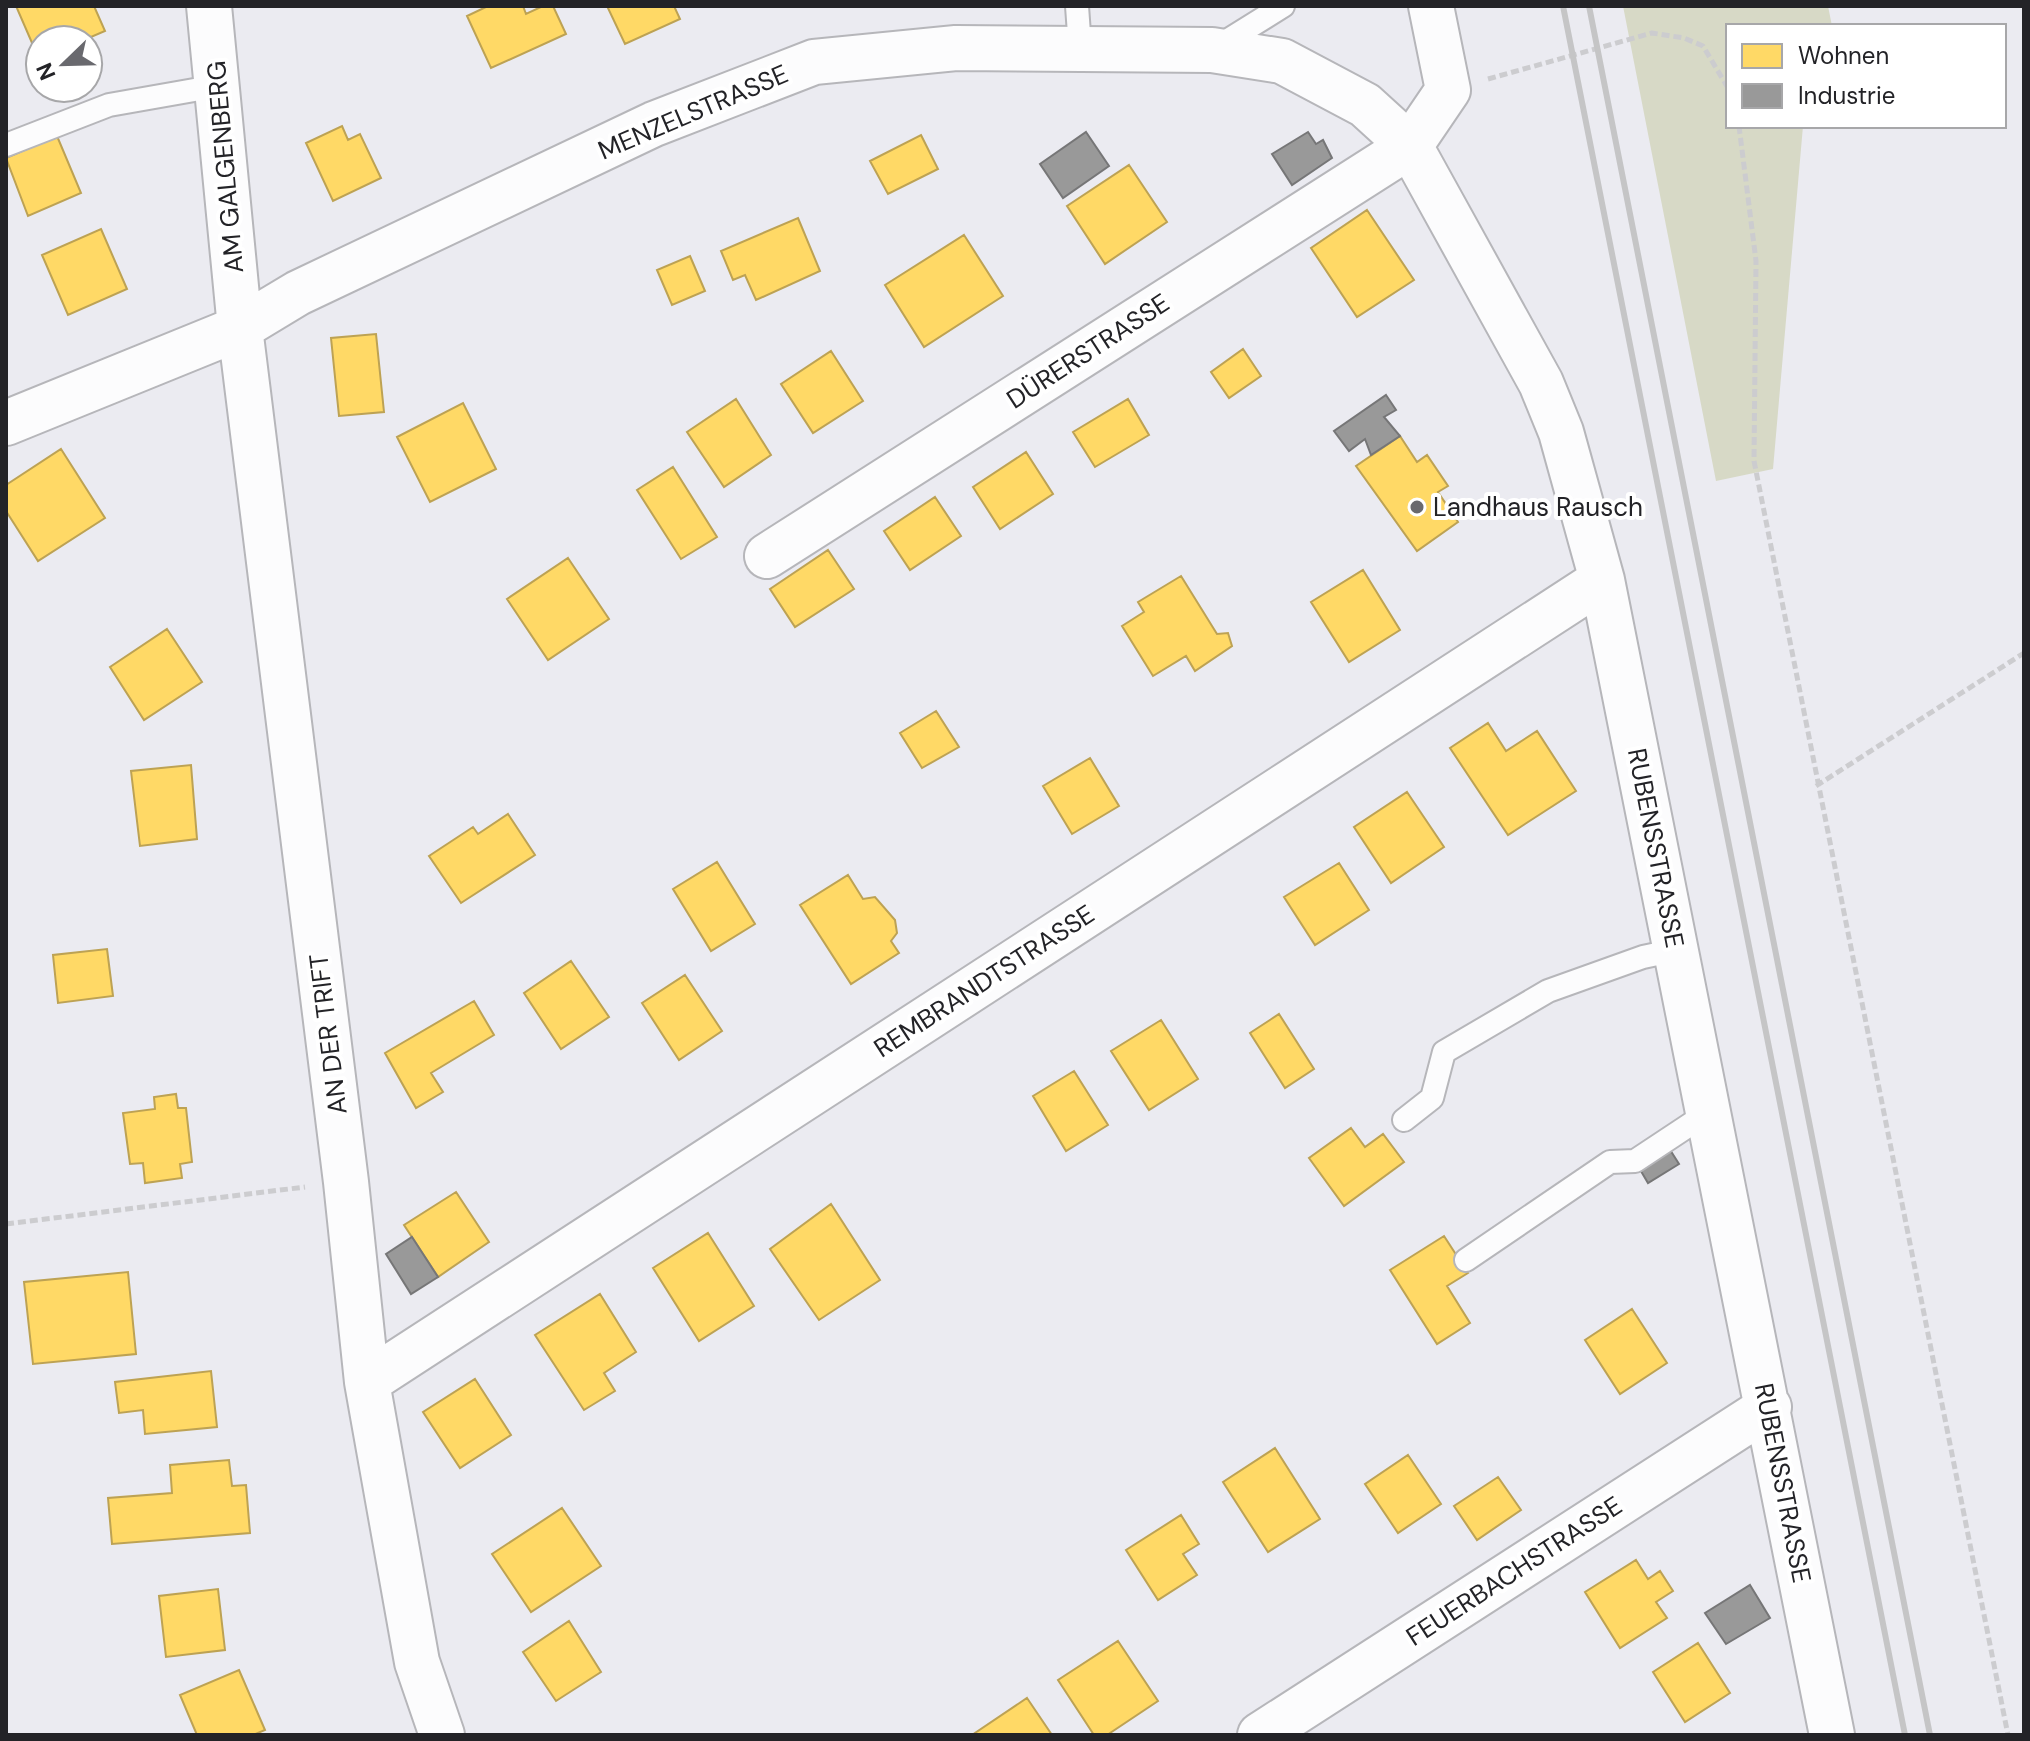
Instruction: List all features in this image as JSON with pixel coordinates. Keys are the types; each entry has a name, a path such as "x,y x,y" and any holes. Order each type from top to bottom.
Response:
{"street":[{"name":"AM GALGENBERG","path":"209,6 240,328"},
{"path":"1410,146 1448,90 1431,6"},
{"name":"MENZELSTRASSE","path":"6,423 240,328 298,293 654,124 814,62 956,48 1079,27 1282,61 1365,105 1410,146"},
{"name":"DÜRERSTRASSE","path":"767,556 1410,146"},
{"name":"RUBENSSTRASSE","path":"1410,146 1541,383 1561,432 1602,580 1832,1735"},
{"name":"AN DER TRIFT","path":"240,328 346,1182 367,1382 417,1662 442,1735"},
{"name":"REMBRANDTSTRASSE","path":"367,1382 1602,580"},
{"name":"FEUERBACHSTRASSE","path":"1260,1735 1769,1407"}],"lane":[{"path":"1212,50 1283,6"},
{"path":"6,145 109,105 217,86"},
{"path":"1404,1120 1432,1098 1444,1052 1548,991 1643,957 1676,950"},
{"path":"1466,1260 1610,1162 1635,1161 1709,1112"}],"path":[{"path":"1448,90 1652,33 1684,38 1703,46 1726,85"},
{"path":"1739,128 1756,261 1754,461 1816,786 2008,1735"},
{"path":"1816,786 2024,653"},
{"path":"6,1224 346,1182"}],"green space":[{"path":"1623,6 1828,6 1832,24 1726,24 1726,128 1803,128 1773,469 1716,481"}],"building: Wohnen":[{"path":"16,6 94,6 102,24 24,24"},
{"path":"488,6 523,6 526,14 543,6 553,6 566,34 491,68 467,16"},
{"path":"607,6 674,6 680,19 625,44"},
{"path":"342,126 348,140 360,134 381,178 333,201 306,143"},
{"path":"921,135 938,169 888,194 870,161"},
{"path":"57,136 81,193 28,216 6,158"},
{"path":"1129,165 1167,222 1105,264 1067,206"},
{"path":"1367,210 1414,280 1357,317 1311,248"},
{"path":"798,218 820,271 756,300 745,275 733,280 721,251"},
{"path":"101,229 127,289 68,315 42,255"},
{"path":"964,235 1003,296 924,347 885,285"},
{"path":"690,256 705,291 672,305 657,270"},
{"path":"376,334 384,412 339,416 331,338"},
{"path":"1243,349 1261,376 1229,398 1211,372"},
{"path":"831,351 863,401 813,433 781,384"},
{"path":"736,399 771,455 724,487 687,432"},
{"path":"1128,399 1149,435 1095,467 1073,432"},
{"path":"463,403 496,469 430,502 397,437"},
{"name":"Landhaus Rausch","path":"1400,436 1417,462 1427,455 1448,486 1438,492 1458,522 1417,551 1356,466"},
{"path":"61,449 105,518 38,561 6,511 6,485"},
{"path":"1026,452 1053,494 1000,529 973,487"},
{"path":"673,467 717,537 681,559 637,490"},
{"path":"935,497 961,536 910,570 884,531"},
{"path":"828,550 854,589 795,627 770,589"},
{"path":"568,558 609,619 548,660 507,599"},
{"path":"1363,570 1400,630 1349,662 1311,602"},
{"path":"1181,576 1217,634 1228,633 1232,646 1195,671 1186,656 1153,676 1122,626 1144,612 1138,602"},
{"path":"167,629 202,682 144,720 110,667"},
{"path":"936,711 959,747 922,768 900,733"},
{"path":"1488,723 1506,751 1537,731 1576,791 1508,835 1450,748"},
{"path":"1090,758 1119,806 1072,834 1043,786"},
{"path":"191,765 197,839 140,846 131,771"},
{"path":"1407,792 1444,847 1391,883 1354,827"},
{"path":"508,814 535,855 461,903 429,856 473,827 478,834"},
{"path":"717,862 755,924 711,951 673,889"},
{"path":"1339,863 1369,910 1315,945 1284,897"},
{"path":"848,875 863,899 875,897 895,920 897,933 891,941 899,953 851,984 800,905"},
{"path":"107,949 113,996 58,1003 53,955"},
{"path":"571,961 609,1017 561,1049 524,993"},
{"path":"685,975 722,1031 679,1060 642,1003"},
{"path":"474,1001 494,1035 431,1073 443,1092 416,1108 385,1053"},
{"path":"1279,1014 1314,1069 1285,1088 1250,1033"},
{"path":"1161,1020 1198,1079 1149,1110 1111,1051"},
{"path":"1074,1071 1108,1125 1066,1151 1033,1096"},
{"path":"176,1094 178,1108 186,1108 192,1162 180,1164 182,1178 145,1183 143,1163 130,1164 123,1113 155,1109 154,1097"},
{"path":"1351,1128 1365,1147 1383,1134 1404,1162 1344,1206 1309,1158"},
{"path":"456,1192 489,1242 438,1277 404,1225"},
{"path":"831,1204 880,1280 819,1320 770,1249"},
{"path":"708,1233 754,1306 699,1341 653,1268"},
{"path":"1444,1236 1468,1273 1447,1286 1470,1323 1437,1344 1390,1270"},
{"path":"128,1272 136,1354 33,1364 24,1282"},
{"path":"600,1294 636,1352 604,1373 615,1391 584,1410 535,1335"},
{"path":"1632,1309 1667,1363 1620,1394 1585,1340"},
{"path":"211,1371 217,1427 145,1434 143,1410 119,1413 115,1382"},
{"path":"475,1379 511,1435 460,1468 423,1412"},
{"path":"1275,1448 1320,1519 1268,1552 1223,1482"},
{"path":"1408,1455 1441,1504 1398,1533 1365,1484"},
{"path":"229,1460 232,1486 246,1485 250,1533 112,1544 108,1498 172,1493 170,1465"},
{"path":"1498,1477 1521,1510 1477,1540 1454,1506"},
{"path":"562,1508 601,1566 531,1612 492,1554"},
{"path":"1181,1515 1199,1544 1183,1554 1197,1575 1158,1600 1126,1550"},
{"path":"1636,1560 1648,1579 1660,1571 1673,1591 1656,1602 1667,1618 1620,1648 1585,1592"},
{"path":"218,1589 225,1650 166,1657 159,1596"},
{"path":"569,1621 601,1672 556,1701 523,1652"},
{"path":"1118,1641 1158,1701 1107,1735 1094,1735 1058,1680"},
{"path":"1698,1643 1730,1693 1685,1722 1653,1672"},
{"path":"239,1670 265,1730 253,1735 197,1735 180,1695"},
{"path":"1027,1698 1052,1735 972,1735"}],"building: Industrie":[{"path":"1086,132 1109,166 1063,198 1040,164"},
{"path":"1308,132 1316,144 1323,140 1332,158 1292,185 1272,154"},
{"path":"1386,395 1396,410 1384,417 1400,436 1371,455 1365,439 1349,451 1334,431"},
{"path":"1660,1134 1679,1164 1648,1183 1635,1161"},
{"path":"412,1237 438,1277 411,1294 386,1254"},
{"path":"1750,1585 1770,1618 1726,1644 1705,1613"}],"railway":[{"path":"1563,6 1905,1735"},
{"path":"1589,6 1930,1735"}],"place":[{"name":"Landhaus Rausch","path":"1417,507"}]}
